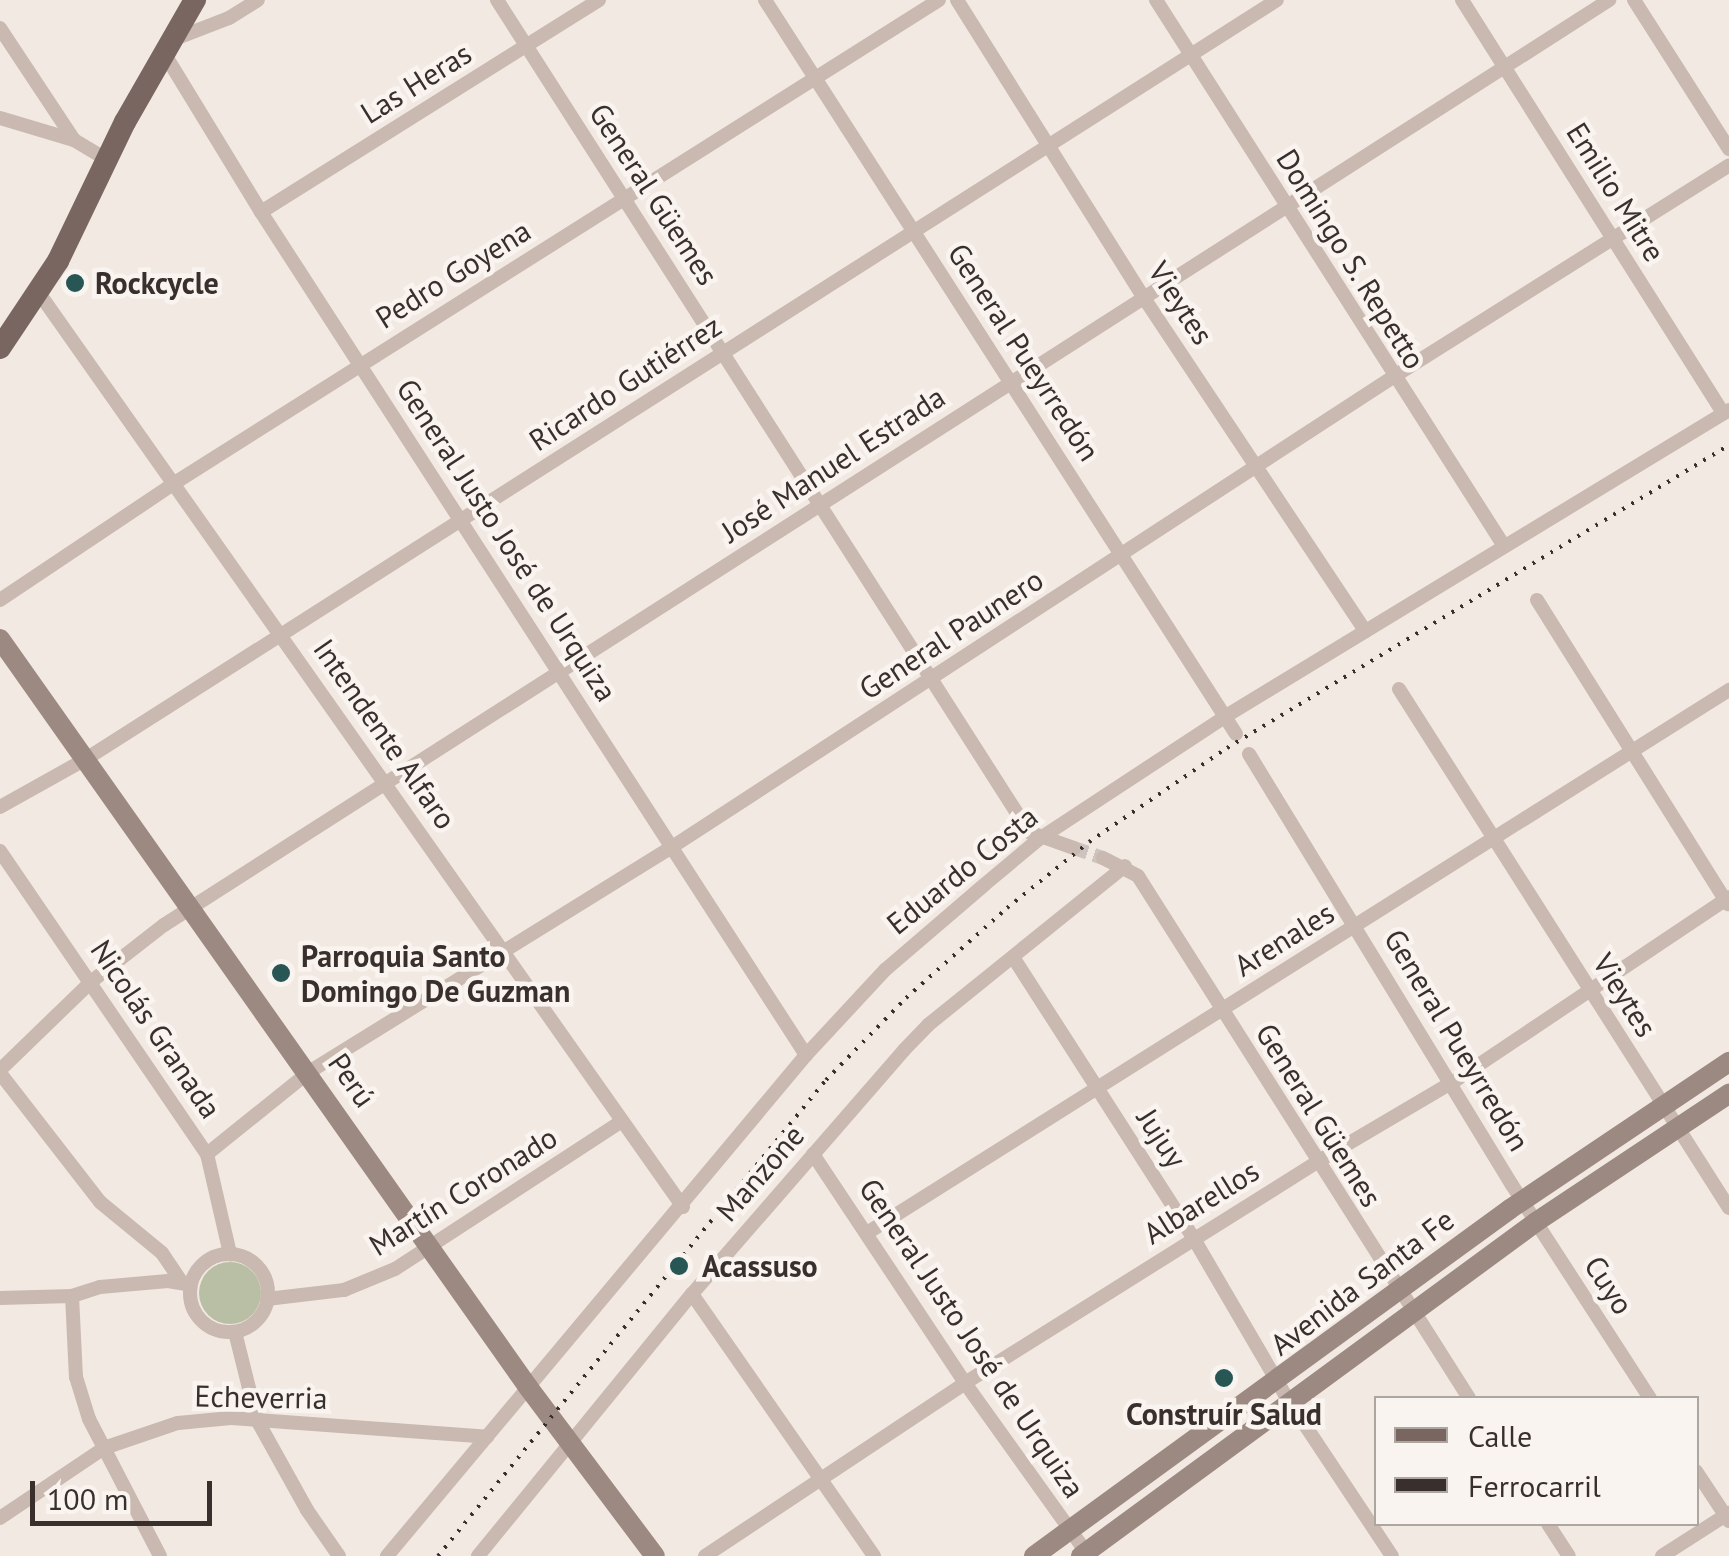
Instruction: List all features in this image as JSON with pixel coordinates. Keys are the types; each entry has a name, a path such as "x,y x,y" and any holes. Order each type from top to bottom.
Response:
{"main road":[{"path":"0,348 40,293 187,4"},
{"name":"Perú","path":"0,638 528,1388 655,1556"},
{"name":"Avenida Santa Fe","path":"1034,1556 1523,1200 1729,1062"},
{"name":"Avenida Santa Fe","path":"1085,1555 1536,1222 1729,1094"}],"street":[{"path":"168,47 258,0"},
{"name":"General Güemes","path":"497,0 1029,832 1039,839"},
{"name":"Las Heras","path":"262,212 599,0"},
{"name":"General Pueyrredón","path":"765,0 1236,734"},
{"name":"Pedro Goyena","path":"0,600 360,364 817,80 938,0"},
{"name":"Vieytes","path":"957,0 1144,298 1365,631"},
{"name":"Domingo S. Repetto","path":"1156,0 1286,210 1504,546"},
{"name":"Ricardo Gutiérrez","path":"0,806 86,759 1277,0"},
{"name":"Emilio Mitre","path":"1462,0 1726,411"},
{"name":"José Manuel Estrada","path":"0,1072 92,981 192,908 1609,0"},
{"path":"1634,0 1729,149"},
{"path":"0,28 74,140"},
{"name":"General Justo José de Urquiza","path":"168,47 262,212 806,1055"},
{"path":"0,118 74,140 107,160"},
{"name":"General Paunero","path":"207,1154 309,1072 672,847 1123,557 1393,377 1729,165"},
{"name":"Intendente Alfaro","path":"40,293 682,1207"},
{"name":"Eduardo Costa","path":"387,1556 806,1055 885,970 1039,839 1226,716 1726,411"},
{"path":"1537,600 1728,901"},
{"name":"Vieytes","path":"1400,689 1729,1208"},
{"name":"Arenales","path":"867,1233 1729,690"},
{"name":"General Pueyrredón","path":"1249,754 1523,1200"},
{"path":"1039,839 1074,848"},
{"name":"Nicolás Granada","path":"0,851 207,1154 230,1254"},
{"path":"1102,858 1125,866"},
{"name":"General Güemes","path":"1125,866 1138,876 1468,1396"},
{"name":"Manzone","path":"478,1556 692,1294 928,1025 1125,866"},
{"name":"Albarellos","path":"705,1556 965,1383 1316,1162 1452,1082 1728,901"},
{"name":"Jujuy","path":"1013,956 1194,1239 1278,1382 1392,1556"},
{"path":"0,1072 100,1202 162,1253 186,1284 202,1321 212,1328 235,1332 256,1321 268,1299 262,1274 254,1264 230,1254 205,1263 186,1284 100,1286 72,1296 0,1298"},
{"name":"Martín Coronado","path":"268,1299 344,1290 371,1281 431,1248 622,1121"},
{"name":"General Justo José de Urquiza","path":"812,1154 1085,1555"},
{"name":"Cuyo","path":"1523,1200 1649,1396"},
{"path":"692,1294 874,1556"},
{"path":"72,1296 76,1378 104,1448 160,1556"},
{"path":"235,1332 257,1420 307,1510 339,1556"},
{"name":"Echeverria","path":"0,1518 104,1448 178,1423 257,1420 487,1437"},
{"path":"1662,1556 1728,1517 1699,1475"},
{"path":"1549,1526 1569,1556"}],"green space":[{"path":"230,1262 252,1271 261,1293 252,1315 230,1324 208,1315 199,1293 208,1271"}],"tunnel":[{"path":"1074,848 1103,858"}],"railway":[{"path":"438,1556 826,1080 906,998 1007,908 1089,842 1227,748 1729,445"}],"place":[{"name":"Rockcycle","path":"75,283"},
{"name":"Parroquia Santo Domingo De Guzman","path":"281,973"},
{"name":"Acassuso","path":"679,1266"},
{"name":"Construír Salud","path":"1224,1378"}]}
